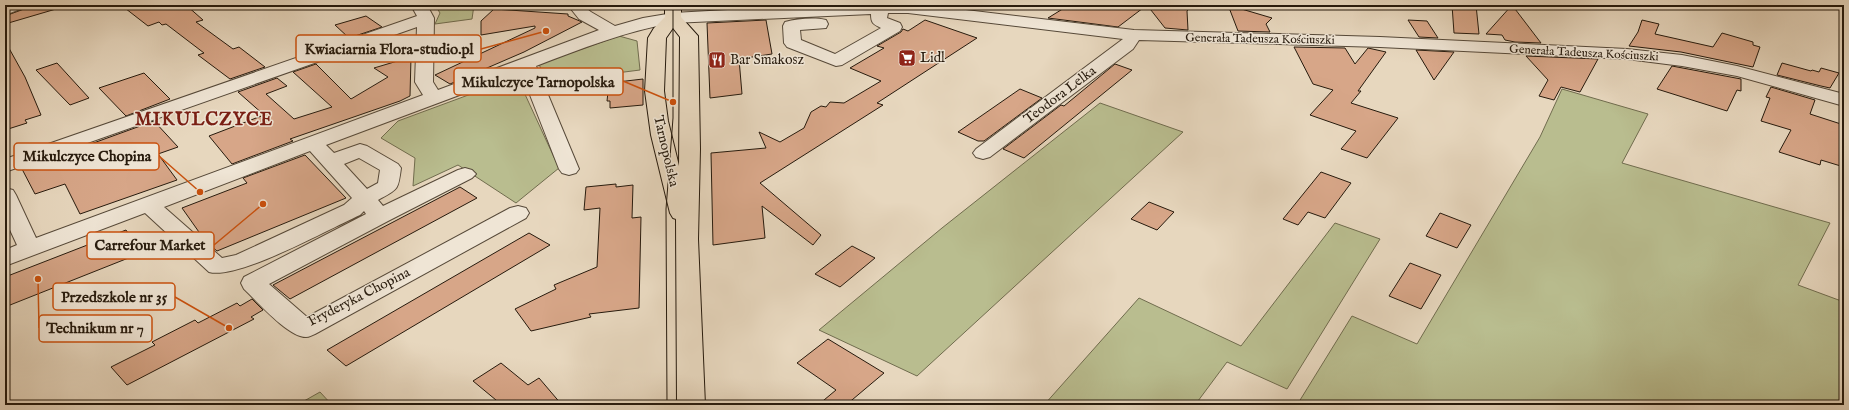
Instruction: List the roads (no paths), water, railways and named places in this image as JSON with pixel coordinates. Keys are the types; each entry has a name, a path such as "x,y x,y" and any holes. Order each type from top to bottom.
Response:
{"main road":[{"name":"Tarnopolska","path":"687,239 656,108 657,38 673,12 689,36 690,133 687,239 691,405"}],"street":[{"path":"5,10 17,5"},
{"path":"580,5 578,9 582,15 600,22 612,31"},
{"name":"Generała Tadeusza Kościuszki","path":"673,12 880,15 933,10 1134,35 1388,42 1649,56 1686,61 1751,74 1844,100"},
{"path":"5,166 422,12 424,82 434,97"},
{"path":"5,258 612,31 642,23 673,12"},
{"path":"880,15 894,27 836,61 793,43 791,26 880,15"},
{"name":"Teodora Lelka","path":"983,153 1127,45 1134,35"},
{"path":"526,63 569,169"},
{"path":"313,143 380,216 465,174"},
{"path":"148,204 217,268 250,258 352,210 364,199 388,186 390,168 360,150 330,162"},
{"path":"5,195 30,249"},
{"name":"Fryderyka Chopina","path":"380,216 253,283 293,320 306,328 518,213"}],"tram line":[{"path":"667,405 666,209 673,118 673,5"}],"place":[{"name":"Kwiaciarnia Flora-studio.pl","path":"546,31"},
{"name":"Lidl","path":"907,58"},
{"name":"Bar Smakosz","path":"717,60"},
{"name":"Mikulczyce Tarnopolska","path":"673,102"},
{"name":"Mikulczyce Chopina","path":"200,192"},
{"name":"Carrefour Market","path":"263,204"},
{"name":"Technikum nr 7","path":"38,279"},
{"name":"Przedszkole nr 35","path":"229,328"}],"district":[{"name":"MIKULCZYCE","path":"204,120"}]}
